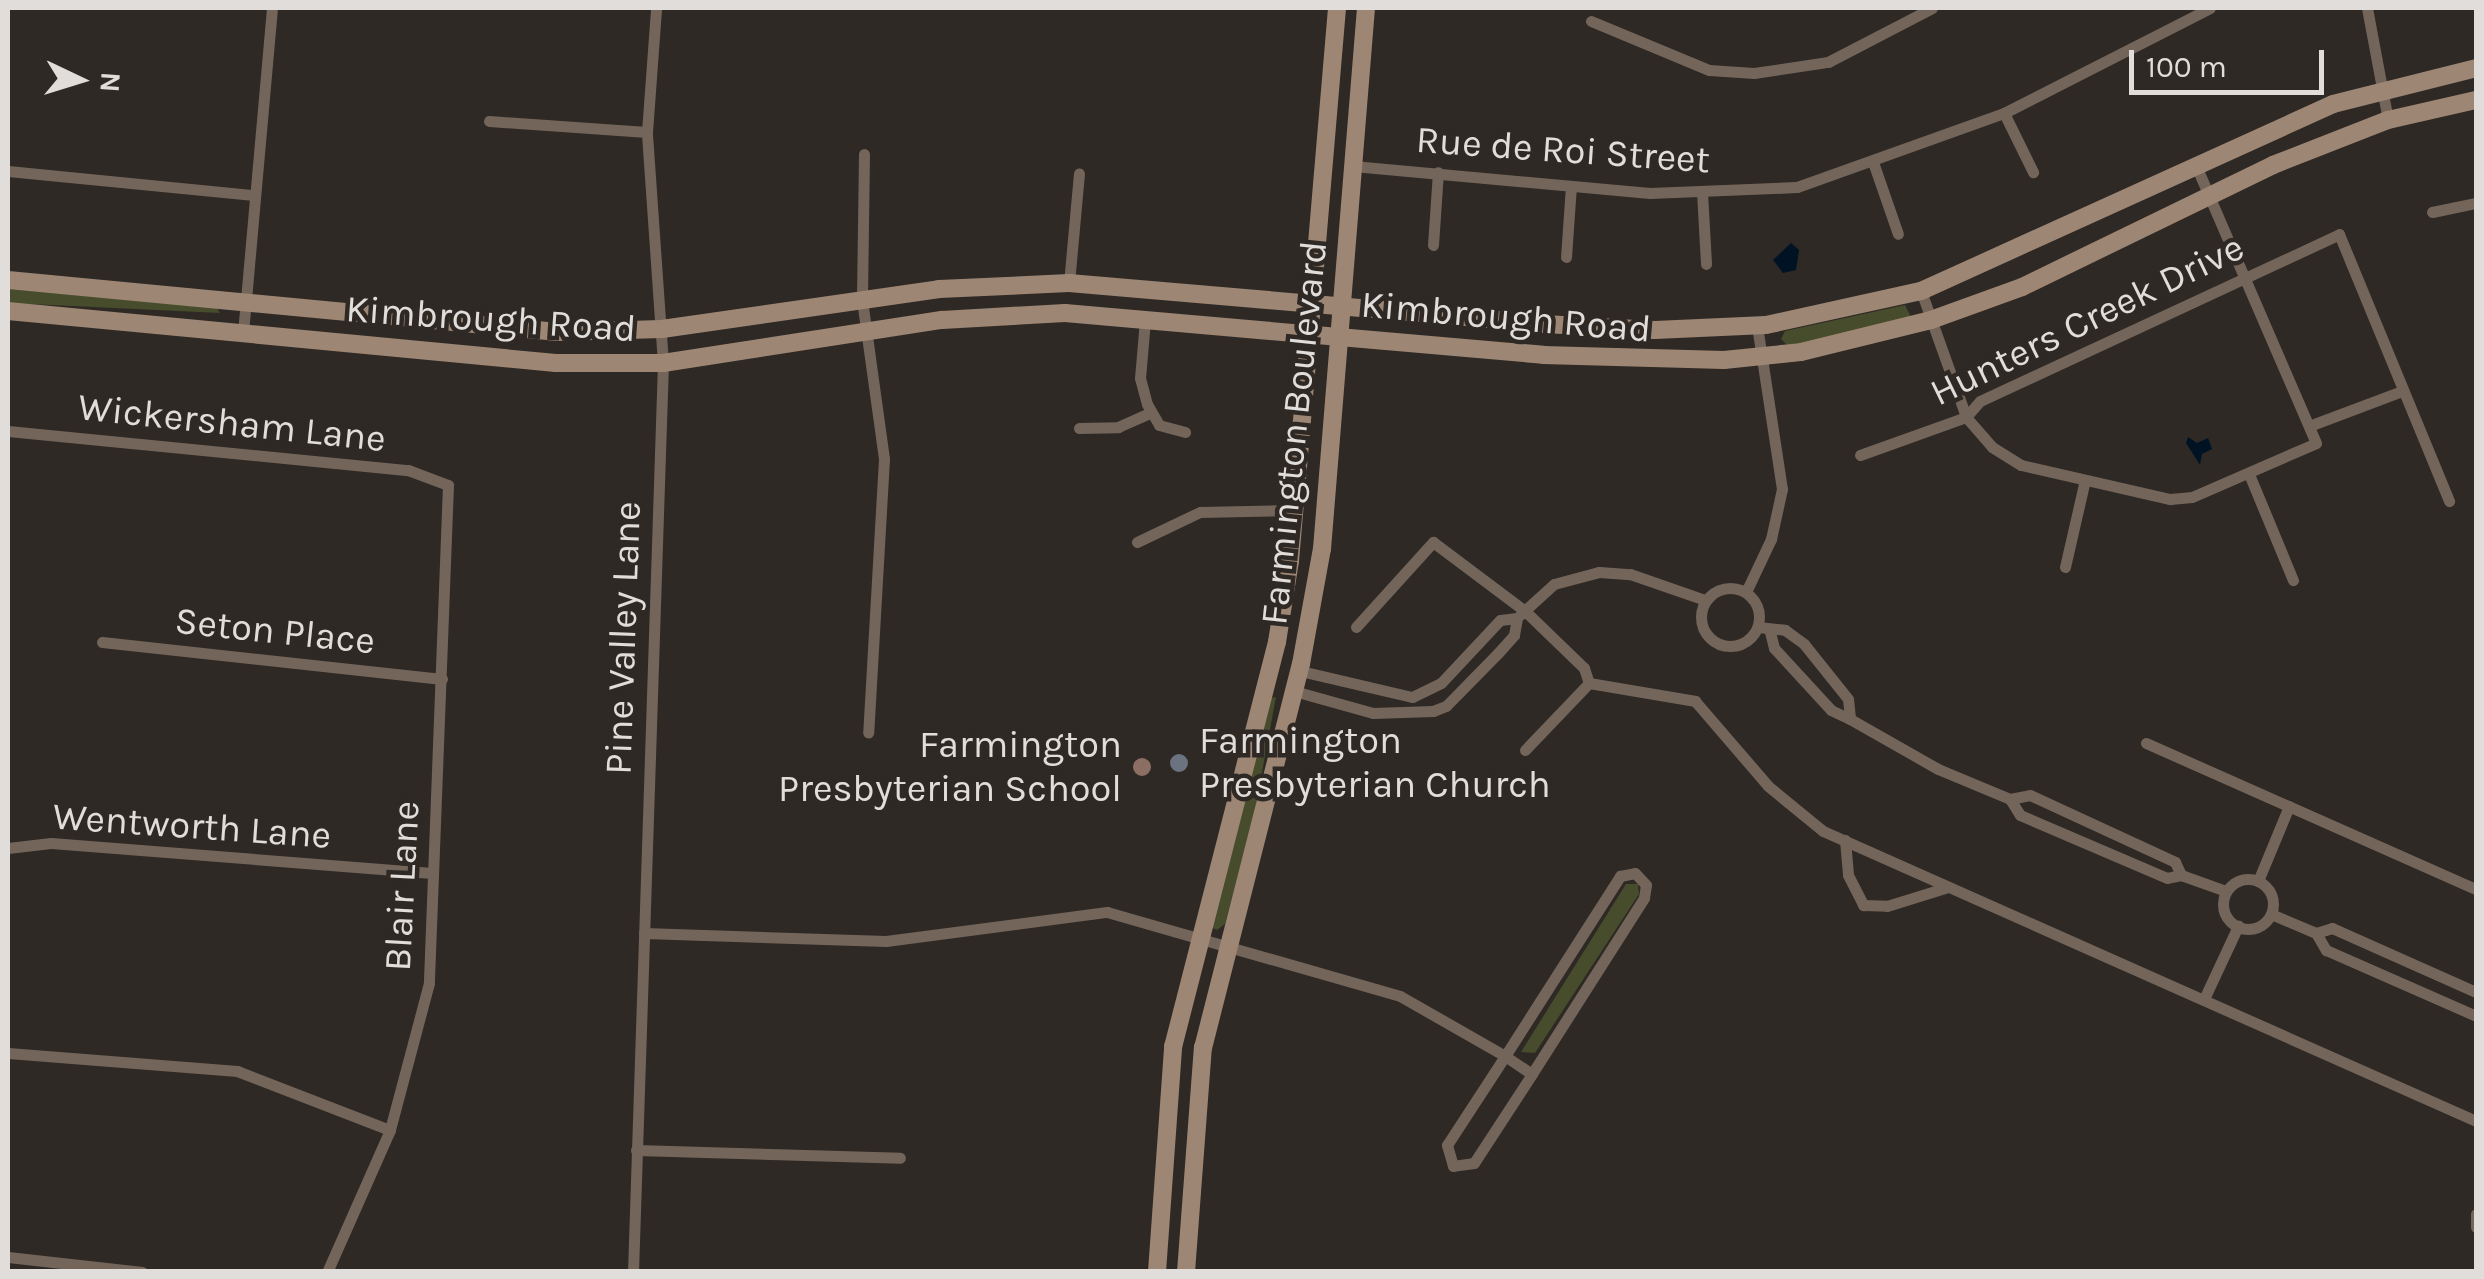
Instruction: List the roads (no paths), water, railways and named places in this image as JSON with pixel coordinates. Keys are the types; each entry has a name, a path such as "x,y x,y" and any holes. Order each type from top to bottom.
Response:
{"street":[{"path":"243,333 272,8"},
{"name":"Pine Valley Lane","path":"633,1272 663,362 647,132 656,8"},
{"name":"Farmington Boulevard","path":"1186,1272 1193,1113 1226,945 1262,814 1280,686 1337,8"},
{"name":"Farmington Boulevard","path":"1157,1272 1168,1081 1198,936 1280,686 1300,671 1322,550 1366,8"},
{"path":"1591,22 1708,70 1754,73 1828,62 1932,8"},
{"name":"Rue de Roi Street","path":"1353,166 1571,186 1702,192 1797,187 2004,112 2210,8"},
{"path":"2367,8 2388,120"},
{"name":"Kimbrough Road","path":"8,280 558,332 662,329 862,300 1069,283 1655,330 1757,326 1922,291 2195,164 2382,88 2476,68"},
{"name":"Kimbrough Road","path":"8,311 556,363 663,362 942,320 1066,314 1646,362 1760,357 1931,320 2022,287 2212,195 2388,120 2476,100"},
{"path":"2004,112 2033,172"},
{"path":"489,121 647,132"},
{"path":"864,154 862,300 884,460 868,733"},
{"path":"1873,162 1898,234"},
{"path":"1922,291 1966,418 1992,447 2022,465 2170,498 2192,497 2316,444 2212,195 2195,164"},
{"path":"8,171 254,194"},
{"path":"1433,245 1438,172"},
{"path":"1069,283 1079,173"},
{"path":"1566,257 1571,186"},
{"path":"1702,192 1706,264"},
{"path":"2432,212 2476,204"},
{"name":"Hunters Creek Drive","path":"1860,454 1966,418 1980,401 2066,366 2339,234 2402,392"},
{"path":"1145,320 1140,378 1151,412 1160,425 1184,432"},
{"path":"1746,592 1771,539 1782,490 1757,326"},
{"path":"2309,426 2402,392 2449,501"},
{"path":"1079,428 1118,428 1151,412"},
{"name":"Wickersham Lane","path":"8,431 408,470 448,485"},
{"path":"2249,474 2293,580"},
{"path":"2065,567 2085,480"},
{"name":"Blair Lane","path":"327,1272 390,1130 429,983 448,485"},
{"path":"1137,542 1200,512 1295,510"},
{"path":"1356,628 1432,542 1584,668 1589,683"},
{"path":"1300,671 1412,697 1442,683 1500,620 1521,614 1554,584 1599,572 1630,574 1705,600"},
{"path":"1850,719 1848,699 1809,651 1785,630 1764,629 1744,642 1715,642 1702,628 1705,600 1720,588 1746,592 1758,608 1764,629 1774,648 1794,664 1831,710 1908,756 2010,800 2020,815 2167,878 2182,875 2226,891"},
{"path":"1280,686 1373,713 1433,710 1446,706 1498,653 1514,634 1521,614"},
{"name":"Seton Place","path":"102,642 442,680"},
{"path":"1794,664 1809,651"},
{"path":"1526,750 1589,683"},
{"path":"1589,683 1695,701 1788,805 1845,840 2476,1121"},
{"path":"2146,743 2476,889"},
{"path":"2010,800 2030,796 2055,806 2175,862 2182,875"},
{"path":"2258,881 2289,806"},
{"path":"1845,840 1848,875 1863,905 1886,906 1948,888"},
{"name":"Wentworth Lane","path":"8,848 51,843 432,874"},
{"path":"1620,876 1640,876 1644,898 1532,1074 1474,1163 1453,1166 1448,1144 1505,1056 1620,876"},
{"path":"2238,880 2258,881 2272,895 2271,914 2254,928 2238,926 2226,915 2226,891 2238,880"},
{"path":"644,933 886,941 1107,912 1400,996 1532,1074"},
{"path":"2271,914 2316,933 2326,950 2476,1016"},
{"path":"2204,999 2238,926"},
{"path":"2316,933 2332,928 2476,992"},
{"path":"8,1053 237,1071 390,1130"},
{"path":"636,1150 900,1158"},
{"path":"2476,1214 2476,1227"},
{"path":"8,1256 142,1272"}],"water":[{"path":"1791,243 1799,250 1796,270 1783,273 1773,260"},
{"path":"2188,437 2197,443 2208,438 2212,449 2202,454 2200,465 2186,443"}],"place":[{"name":"Farmington Presbyterian Church","path":"1179,763"},
{"name":"Farmington Presbyterian School","path":"1142,767"}]}
